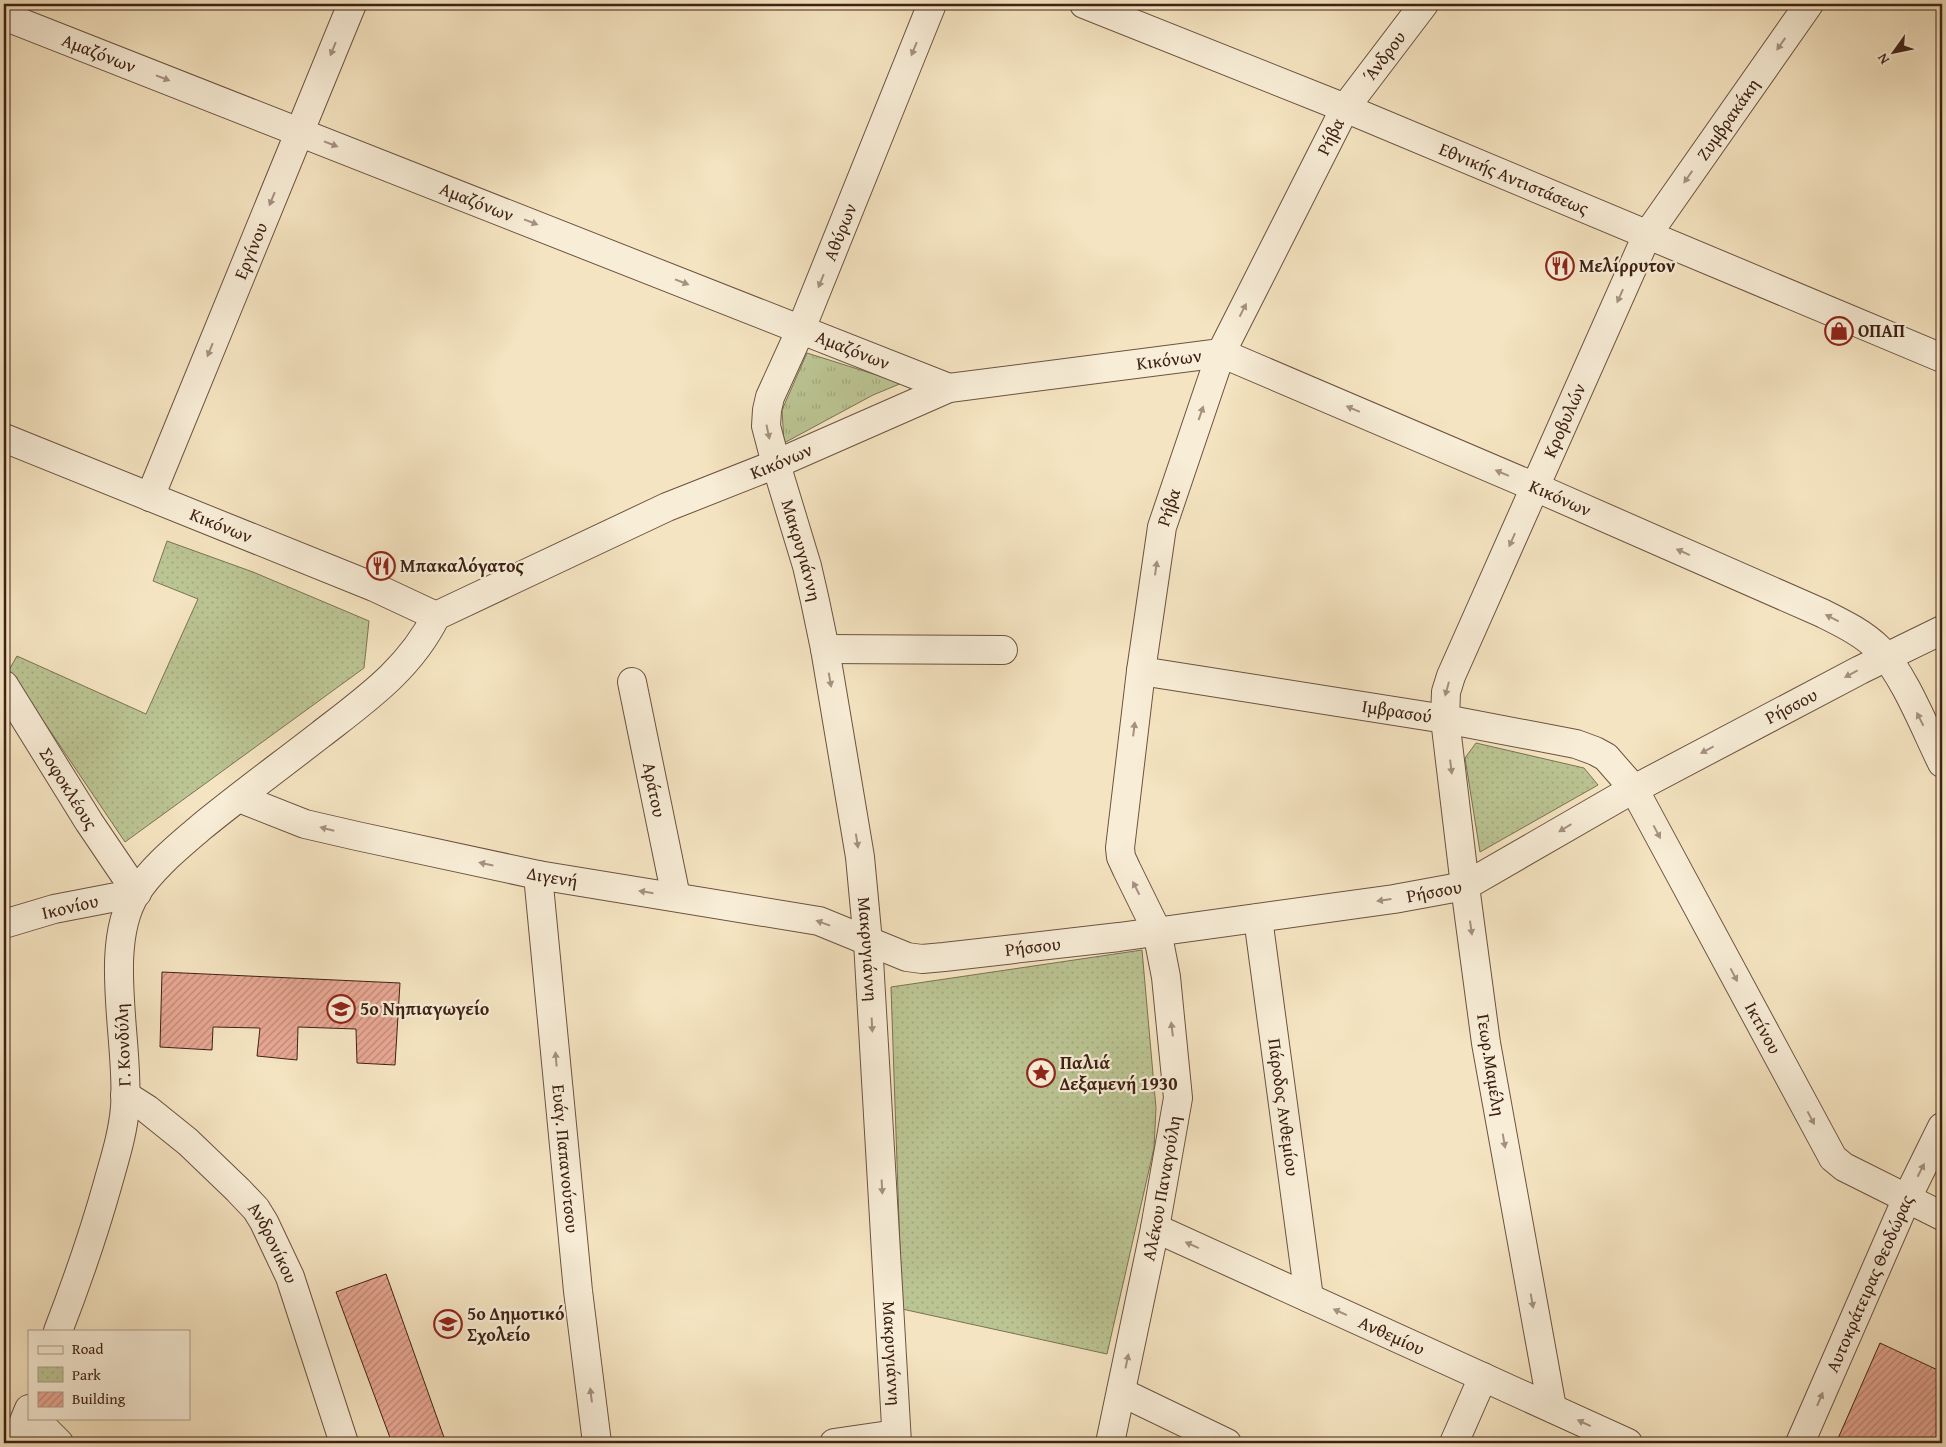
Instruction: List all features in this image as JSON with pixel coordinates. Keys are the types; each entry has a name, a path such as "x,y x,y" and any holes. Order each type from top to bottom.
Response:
{"street":[{"name":"Εργίνου","path":"150,497 352,4"},
{"name":"Αθύρων","path":"776,464 766,426 770,397 801,329 932,4"},
{"name":"Εθνικής Αντιστάσεως","path":"1084,4 1344,108 1942,358"},
{"name":"Άνδρου","path":"1344,108 1424,4"},
{"name":"Ζυμβρακάκη","path":"1647,235 1809,4"},
{"name":"Αμαζόνων","path":"4,16 949,388"},
{"name":"Ρήβα","path":"1157,931 1121,858 1120,848 1141,671 1159,544 1166,514 1221,353 1344,108"},
{"name":"Κροβυλών","path":"1445,719 1445,698 1451,676 1647,235"},
{"name":"Κικόνων","path":"4,438 374,587 436,616 667,507 776,464 949,388 1221,353 1535,487 1822,613 1868,639 1885,656 1908,695 1942,763"},
{"name":"Μακρυγιάννη","path":"776,464 807,566 825,649 860,857 868,942 897,1438"},
{"path":"239,798 382,686 426,637 436,616"},
{"name":"Ρήσσου","path":"868,942 895,953 922,959 1258,918 1394,899 1465,886 1634,789 1885,656 1942,630"},
{"path":"825,649 1002,650"},
{"name":"Ιμβρασού","path":"1141,671 1553,738 1595,750 1606,757 1634,789"},
{"name":"Αράτου","path":"632,682 676,897"},
{"name":"Σοφοκλέους","path":"4,685 89,822 137,893"},
{"name":"Γεωρ.Μαμέλη","path":"1445,719 1486,1043 1552,1408"},
{"name":"Ικτίνου","path":"1634,789 1833,1158 1844,1167 1942,1216"},
{"name":"Διγενή","path":"239,798 305,824 538,875 819,921 868,942"},
{"name":"Γ. Κονδύλη","path":"58,1330 103,1202 119,1144 125,1106 125,1064 120,974 121,942 125,919 137,893 152,872 168,856 239,798"},
{"name":"Ευάγ. Παπανούτσου","path":"538,875 578,1291 597,1443"},
{"name":"Ικονίου","path":"4,924 54,909 137,893"},
{"name":"Πάροδος Ανθεμίου","path":"1258,918 1309,1298"},
{"name":"Αλέκου Παναγούλη","path":"1110,1443 1155,1228 1178,1098 1167,987 1157,931"},
{"name":"Ανδρονίκου","path":"125,1095 168,1125 202,1155 256,1209 290,1277 344,1443"},
{"name":"Αυτοκράτειρας Θεοδώρας","path":"1800,1443 1906,1198 1942,1127"},
{"name":"Ανθεμίου","path":"1155,1228 1628,1443"},
{"path":"1454,1443 1484,1377"},
{"path":"1121,1392 1227,1443"},
{"path":"15,1443 28,1417"},
{"path":"37,1420 58,1443"},
{"path":"834,1443 897,1438"}],"green space":[{"path":"807,353 902,383 873,395 784,443 782,410"},
{"path":"167,541 253,572 369,621 364,668 125,842 9,670 17,656 146,714 198,599 153,581"},
{"path":"1476,743 1584,768 1598,785 1480,852 1465,758"},
{"path":"1142,950 1156,1108 1154,1148 1107,1354 902,1309 891,987"}],"building":[{"path":"162,972 400,983 395,1065 357,1063 356,1029 298,1027 297,1060 257,1056 260,1028 213,1027 212,1050 160,1047"},
{"path":"386,1274 446,1443 392,1443 336,1292"},
{"path":"1880,1343 1942,1372 1942,1433 1938,1443 1836,1443"}],"place":[{"name":"Μελίρρυτον","path":"1560,266"},
{"name":"ΟΠΑΠ","path":"1839,331"},
{"name":"Μπακαλόγατος","path":"381,566"},
{"name":"5ο Νηπιαγωγείο","path":"341,1009"},
{"name":"Παλιά Δεξαμενή 1930","path":"1041,1073"},
{"name":"5ο Δημοτικό Σχολείο","path":"448,1324"}]}
